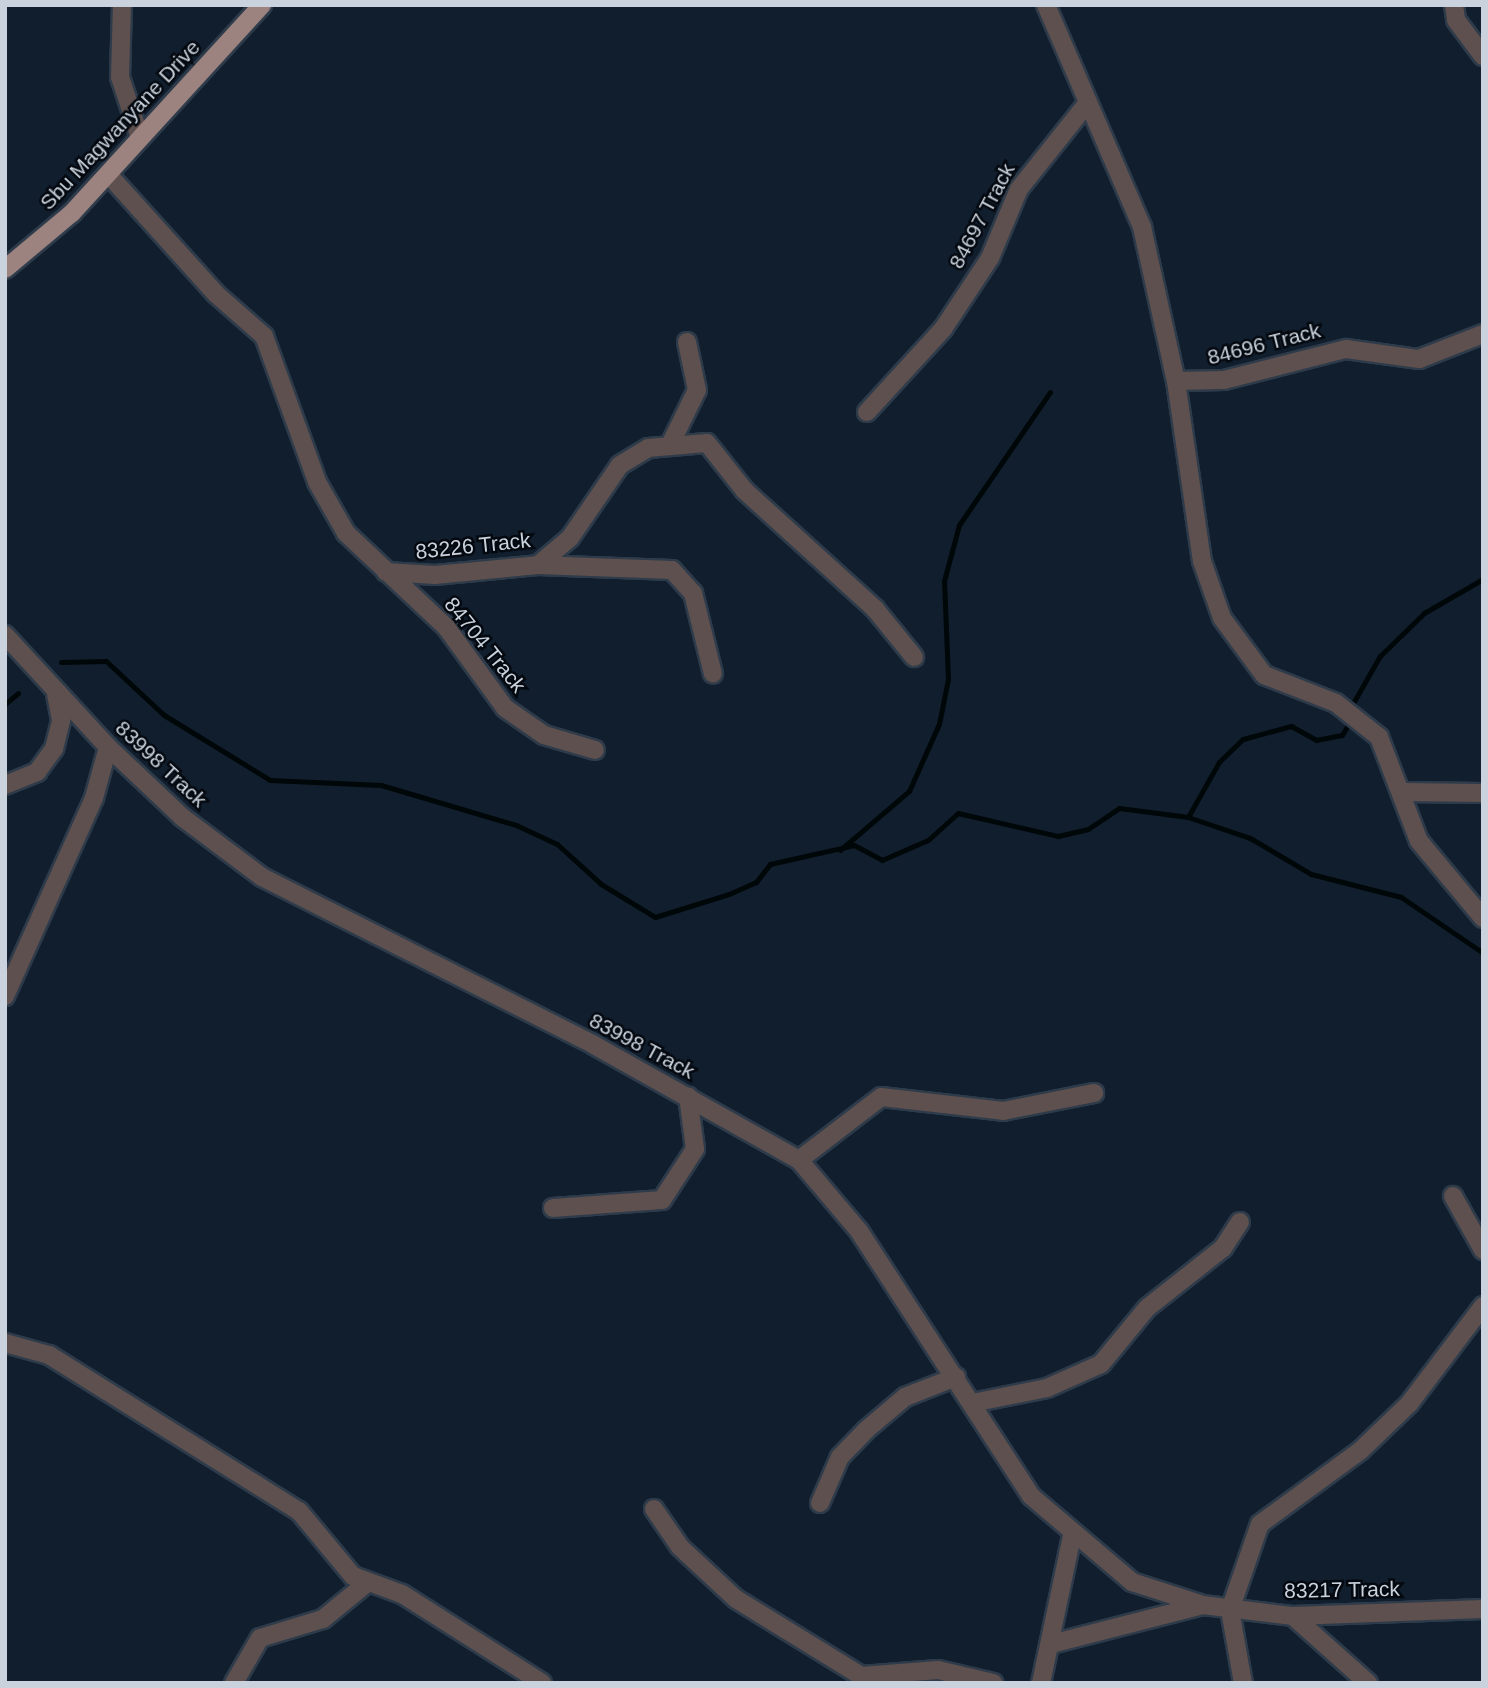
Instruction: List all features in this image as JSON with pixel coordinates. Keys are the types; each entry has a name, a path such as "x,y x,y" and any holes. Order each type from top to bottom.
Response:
{"main road":[{"name":"Sbu Magwanyane Drive","path":"5,269 55,230 262,5"}],"street":[{"path":"122,5 120,77 140,138"},
{"path":"1046,5 1085,106 1142,227 1177,381 1192,509 1222,618 1264,675 1364,722 1379,737 1405,792 1426,852 1483,918"},
{"path":"1454,5 1456,20 1483,56"},
{"name":"84697 Track","path":"867,411 943,329 990,258 1019,189 1085,106"},
{"name":"83226 Track","path":"108,174 216,294 264,336 327,505 386,572 435,575 538,565 570,538 607,475 648,449 685,440 715,448 745,491 875,610 915,657"},
{"name":"84696 Track","path":"1177,381 1224,380 1346,349 1419,359 1483,334"},
{"path":"670,445 697,390 687,342"},
{"path":"538,565 672,570 692,593 713,674"},
{"name":"84704 Track","path":"386,572 446,626 505,708 544,735 595,750"},
{"name":"83998 Track","path":"5,635 56,694 182,817 262,877 688,1096 799,1160 859,1231 1031,1496 1072,1536"},
{"path":"5,785 37,772 54,749 61,720 56,694"},
{"path":"5,996 94,798 108,747"},
{"path":"1405,792 1483,793"},
{"path":"799,1160 881,1097 1003,1111 1094,1093"},
{"path":"552,1208 662,1200 695,1149 688,1096"},
{"path":"1453,1196 1483,1250"},
{"path":"972,1403 1047,1388 1101,1364 1147,1308 1223,1248 1240,1222"},
{"path":"1243,1683 1230,1609 1260,1524 1351,1458 1409,1404 1483,1306"},
{"path":"5,1343 49,1355 299,1511 353,1576 402,1594 542,1683"},
{"path":"820,1503 840,1457 860,1436 905,1397 956,1377"},
{"path":"654,1509 680,1547 726,1590 861,1676 938,1670 993,1683"},
{"path":"1041,1683 1072,1536"},
{"name":"83217 Track","path":"1072,1536 1132,1582 1203,1605 1293,1616 1483,1609"},
{"path":"234,1683 260,1638 323,1619 368,1582"},
{"name":"83217 Track","path":"1051,1644 1203,1605"},
{"path":"1293,1616 1368,1683"}],"waterway":[{"path":"840,850 909,791 939,724 948,679 944,581 959,525 1050,392"},
{"path":"1352,705 1380,656 1424,613 1483,579"},
{"path":"61,662 106,661 164,715 270,780 381,785 516,825 557,844 601,884 655,917 729,894 756,882 770,864 854,845 882,860 928,840 958,813 1058,836 1088,829 1119,808 1188,817 1219,762 1243,739 1291,726 1316,740 1342,735 1352,718"},
{"path":"5,704 18,693"},
{"path":"1188,817 1250,838 1311,874 1401,897 1483,953"}]}
